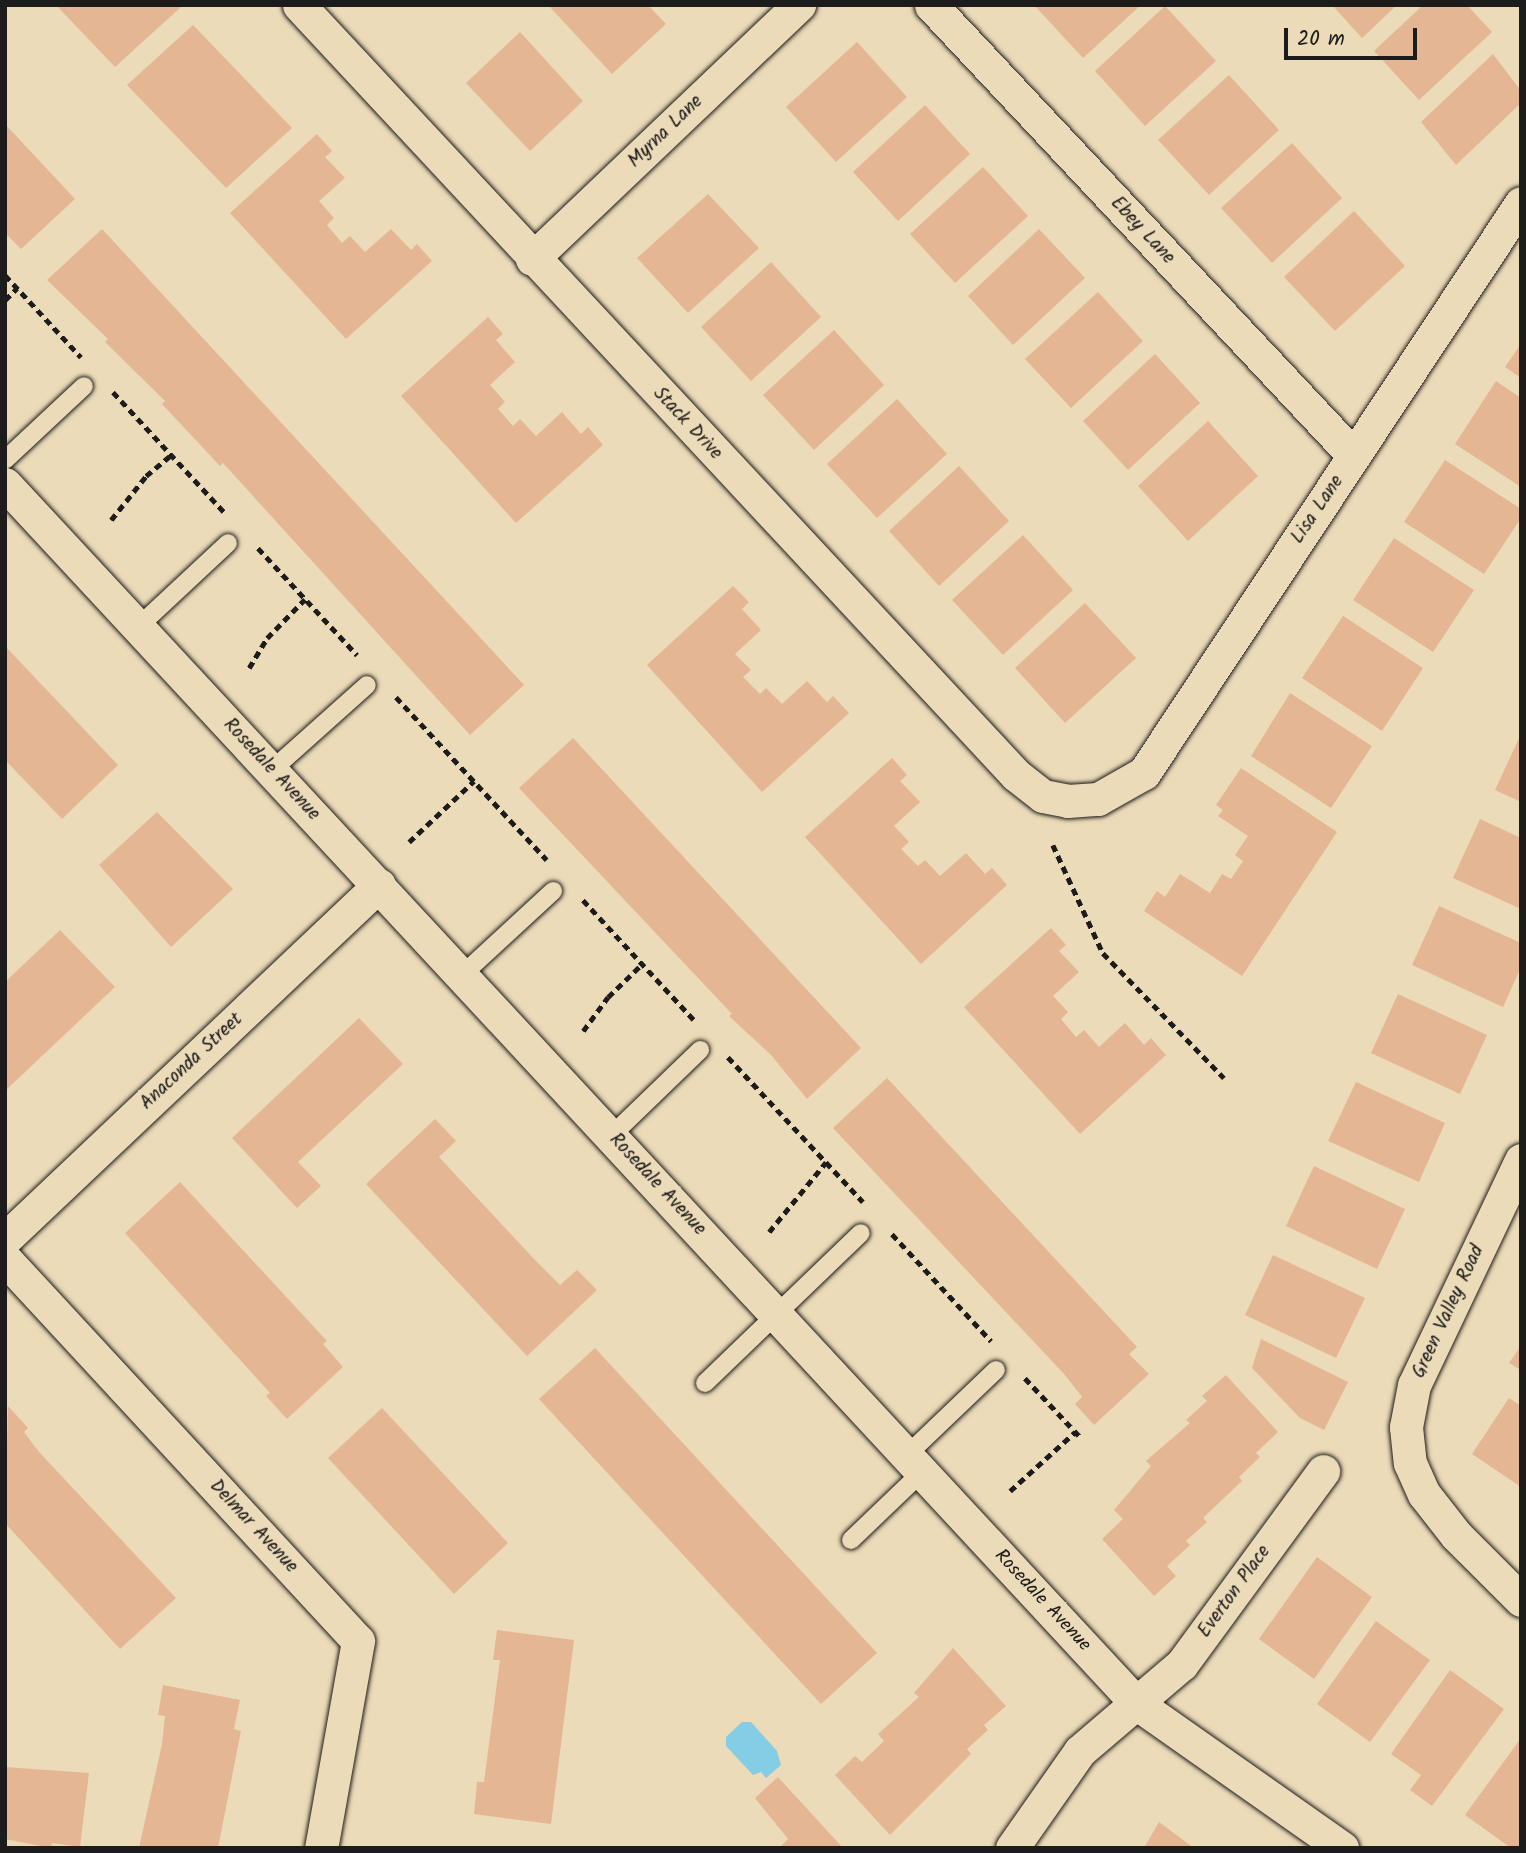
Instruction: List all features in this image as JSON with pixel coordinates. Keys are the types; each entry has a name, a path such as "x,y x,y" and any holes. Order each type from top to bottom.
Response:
{"street":[{"name":"Stack Drive","path":"299,5 532,259 1016,775 1043,796 1068,801 1098,799"},
{"name":"Myrna Lane","path":"532,259 799,5"},
{"name":"Ebey Lane","path":"930,5 1354,456"},
{"name":"Lisa Lane","path":"1098,799 1144,773 1521,203"},
{"name":"Rosedale Avenue","path":"11,502 138,627 272,770 1136,1703 1342,1848"},
{"name":"Anaconda Street","path":"5,1238 379,885"},
{"name":"Green Valley Road","path":"1521,1160 1414,1385 1406,1427 1410,1463 1424,1494 1456,1535 1521,1600"},
{"name":"Delmar Avenue","path":"5,1259 358,1641 321,1848"},
{"name":"Everton Place","path":"1012,1848 1080,1751 1182,1664 1323,1471"}],"lane":[{"path":"5,460 84,386"},
{"path":"138,627 228,543"},
{"path":"272,770 367,685"},
{"path":"462,975 553,891"},
{"path":"611,1136 700,1050"},
{"path":"705,1383 861,1233"},
{"path":"851,1540 996,1370"}],"path":[{"path":"5,275 90,366"},
{"path":"5,300 18,288"},
{"path":"108,386 233,522"},
{"path":"111,520 146,475 171,455"},
{"path":"251,541 361,660"},
{"path":"249,668 267,638 305,599"},
{"path":"389,690 548,862"},
{"path":"409,842 474,781"},
{"path":"1053,845 1104,953 1224,1078"},
{"path":"576,893 697,1023"},
{"path":"583,1031 608,997 642,964"},
{"path":"724,1053 872,1212"},
{"path":"769,1232 825,1162"},
{"path":"890,1232 1001,1352"},
{"path":"1020,1372 1082,1439"},
{"path":"1010,1491 1075,1432"}],"water":[{"path":"742,1722 751,1722 777,1751 781,1765 766,1778 761,1772 753,1775 726,1746 726,1737"}],"building":[{"path":"56,5 179,5 181,7 115,67"},
{"path":"548,5 648,5 666,24 612,74"},
{"path":"1034,5 1141,5 1083,58"},
{"path":"1332,5 1397,5 1362,38"},
{"path":"1423,5 1467,5 1492,32 1419,100 1374,51"},
{"path":"1165,6 1216,61 1145,126 1095,71"},
{"path":"193,25 292,128 226,188 127,85"},
{"path":"520,32 583,101 530,151 466,83"},
{"path":"857,42 907,97 836,162 786,107"},
{"path":"1493,54 1521,91 1521,103 1456,165 1421,122"},
{"path":"1229,75 1279,130 1209,195 1158,140"},
{"path":"925,105 970,154 898,221 853,172"},
{"path":"5,124 75,199 21,249 5,233"},
{"path":"317,134 332,151 325,157 345,178 319,201 334,218 327,225 342,243 350,236 365,252 391,229 411,250 417,244 432,261 346,339 230,213"},
{"path":"1292,143 1342,198 1272,263 1221,208"},
{"path":"983,167 1028,216 955,283 910,234"},
{"path":"708,194 759,248 688,313 637,258"},
{"path":"1354,211 1405,266 1335,331 1284,277"},
{"path":"102,229 524,685 470,735 223,463 220,466 162,404 165,401 105,342 108,339 47,280"},
{"path":"1039,229 1085,278 1013,345 968,296"},
{"path":"771,262 821,317 751,381 701,327"},
{"path":"1098,292 1143,341 1071,408 1025,359"},
{"path":"488,317 503,334 496,340 515,362 490,385 505,402 498,409 513,426 520,419 536,436 562,412 581,434 588,427 603,445 516,523 401,396"},
{"path":"834,330 884,385 814,450 763,395"},
{"path":"1521,344 1521,378 1505,367"},
{"path":"1155,354 1200,403 1128,470 1083,421"},
{"path":"1496,381 1521,398 1521,487 1455,444"},
{"path":"897,399 947,454 877,518 827,464"},
{"path":"1208,421 1258,476 1188,541 1138,486"},
{"path":"1445,460 1521,509 1521,518 1484,574 1404,522"},
{"path":"959,466 1009,521 939,586 889,531"},
{"path":"1023,535 1073,590 1003,655 952,600"},
{"path":"1394,538 1474,590 1433,652 1353,600"},
{"path":"733,586 749,602 742,609 761,630 735,654 751,670 743,677 760,694 766,688 782,704 807,681 827,702 833,696 849,713 762,792 647,665"},
{"path":"1085,603 1136,658 1065,723 1015,668"},
{"path":"1343,616 1423,668 1382,731 1302,678"},
{"path":"5,646 118,765 62,819 5,760"},
{"path":"1290,693 1372,746 1331,808 1251,756"},
{"path":"1521,734 1521,802 1495,790"},
{"path":"573,738 861,1048 807,1099 771,1055 729,1016 732,1014 519,788"},
{"path":"892,758 907,775 900,781 920,802 894,826 909,842 901,849 918,866 925,860 940,876 966,853 985,874 992,868 1007,885 921,964 805,837"},
{"path":"1241,768 1337,832 1242,976 1144,911 1157,891 1165,897 1180,874 1210,893 1222,874 1231,879 1243,861 1235,855 1248,836 1218,816 1223,810 1216,805"},
{"path":"157,812 233,889 171,947 99,865"},
{"path":"1480,819 1521,838 1521,909 1453,878"},
{"path":"1439,906 1521,943 1521,967 1503,1007 1412,965"},
{"path":"1051,928 1066,945 1059,951 1079,972 1053,996 1068,1012 1061,1019 1076,1037 1084,1030 1099,1047 1125,1023 1144,1045 1151,1038 1166,1055 1080,1134 964,1007"},
{"path":"60,930 115,987 5,1091 5,982"},
{"path":"1398,994 1487,1035 1460,1094 1371,1053"},
{"path":"359,1018 403,1064 298,1162 321,1186 297,1208 232,1138"},
{"path":"887,1078 1137,1347 1129,1354 1149,1374 1094,1425 1075,1404 1082,1397 1065,1375 833,1128"},
{"path":"1356,1082 1445,1123 1419,1182 1328,1141"},
{"path":"435,1119 456,1141 439,1157 535,1260 560,1285 577,1270 597,1290 527,1356 366,1184"},
{"path":"1314,1166 1405,1209 1377,1269 1286,1226"},
{"path":"180,1182 327,1341 323,1344 343,1367 287,1419 266,1396 270,1393 125,1233"},
{"path":"1273,1255 1365,1298 1336,1358 1245,1315"},
{"path":"1261,1339 1348,1382 1324,1430 1300,1418 1252,1368"},
{"path":"1521,1346 1521,1370 1509,1363"},
{"path":"595,1348 877,1653 821,1704 539,1399"},
{"path":"1226,1375 1278,1432 1256,1453 1260,1457 1239,1477 1242,1481 1203,1518 1207,1522 1186,1541 1190,1545 1167,1566 1176,1576 1154,1596 1102,1539 1123,1519 1114,1510 1151,1466 1146,1461 1190,1423 1186,1420 1207,1401 1202,1396"},
{"path":"1509,1398 1521,1406 1521,1487 1472,1454"},
{"path":"8,1406 28,1428 24,1432 39,1452 176,1598 120,1649 5,1523"},
{"path":"382,1408 508,1543 454,1594 328,1458"},
{"path":"1317,1557 1372,1597 1314,1679 1259,1639"},
{"path":"1376,1621 1430,1660 1370,1742 1317,1704"},
{"path":"497,1630 574,1640 551,1824 474,1814 477,1782 484,1782 500,1660 493,1660"},
{"path":"953,1648 1006,1706 984,1725 988,1730 967,1749 971,1754 890,1835 835,1775 855,1756 862,1762 884,1741 878,1734 919,1697 914,1693"},
{"path":"1450,1670 1504,1709 1432,1806 1410,1790 1421,1775 1391,1754"},
{"path":"163,1685 240,1700 234,1729 241,1731 218,1848 139,1848 162,1744 165,1716 158,1715"},
{"path":"1521,1738 1521,1848 1511,1848 1465,1815"},
{"path":"5,1767 89,1773 80,1847 52,1843 51,1848 5,1839"},
{"path":"778,1777 843,1848 779,1848 788,1839 755,1798"},
{"path":"1159,1822 1194,1848 1144,1848"}]}
